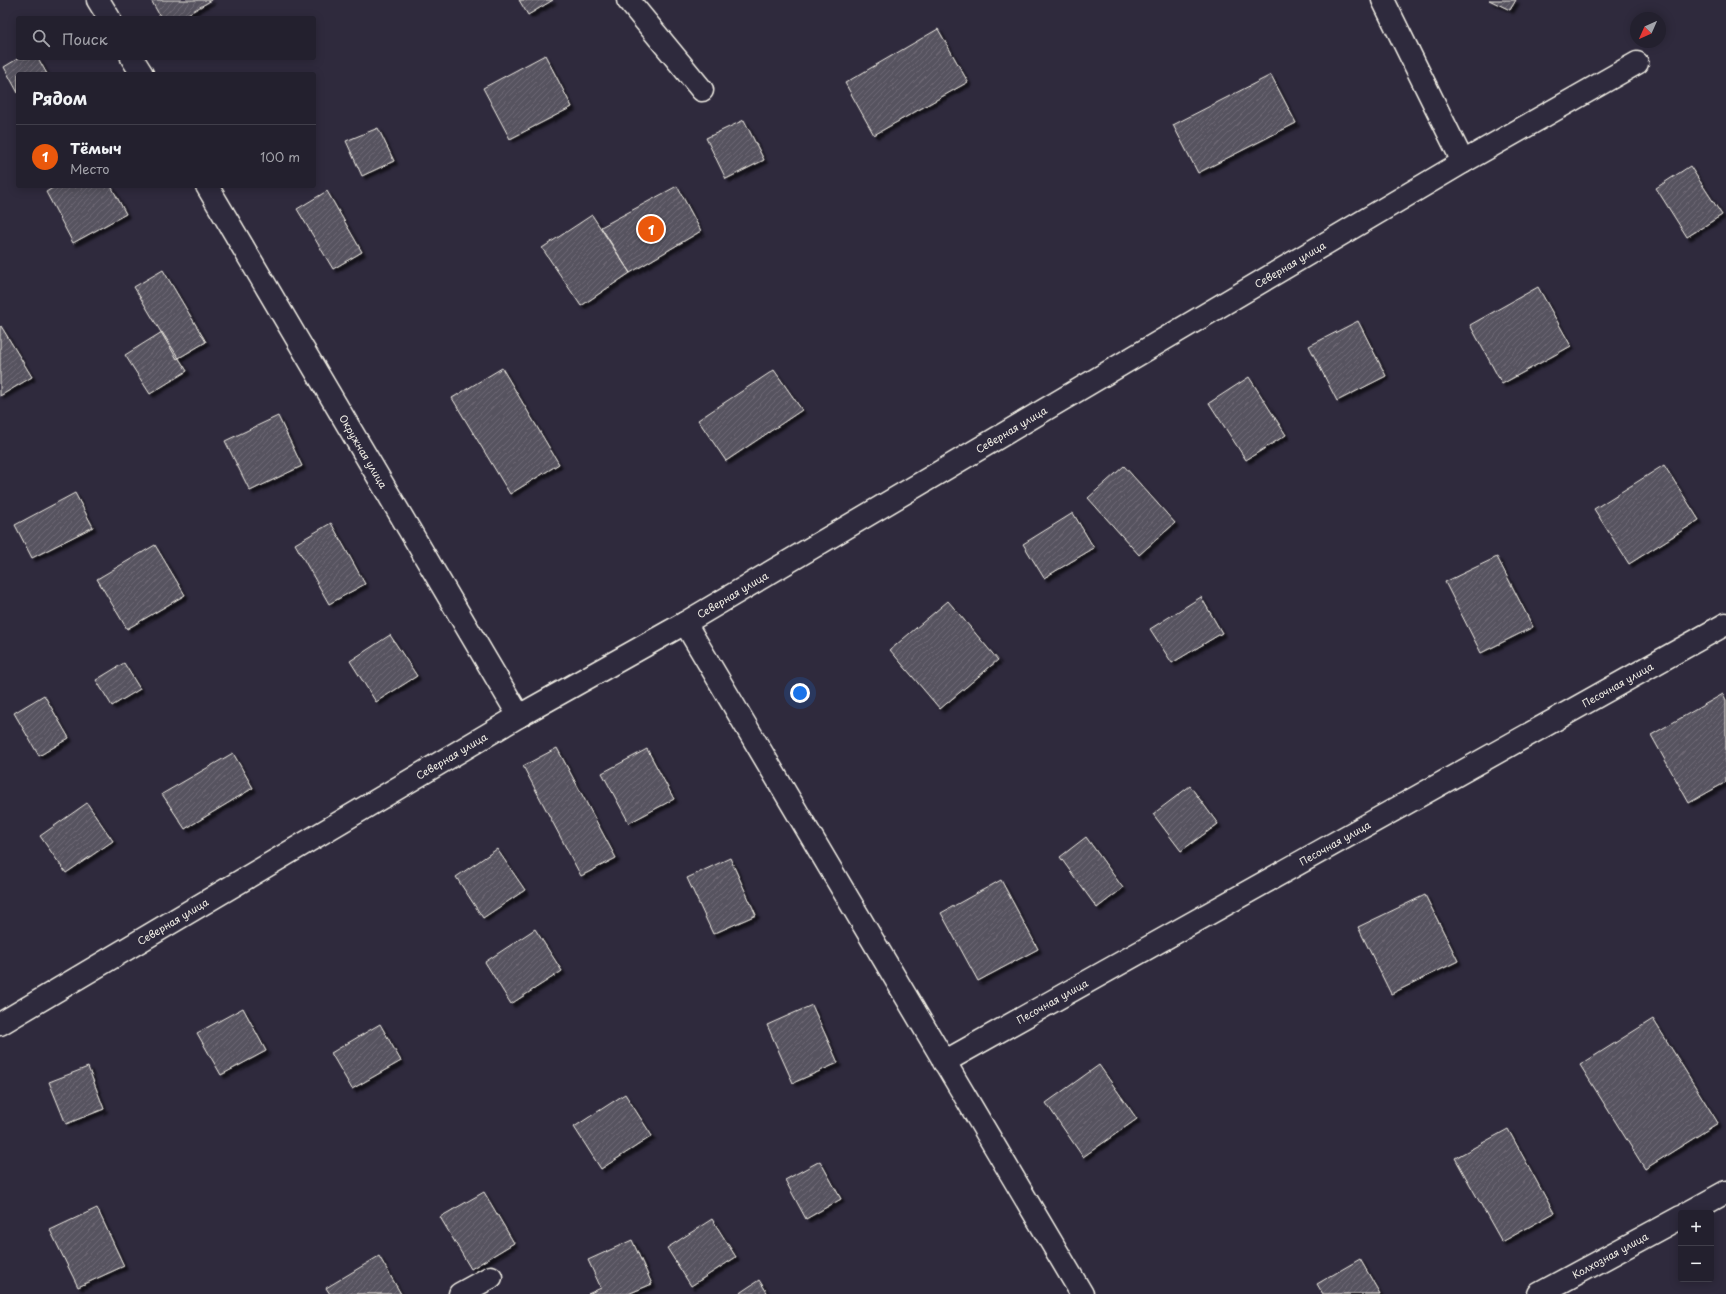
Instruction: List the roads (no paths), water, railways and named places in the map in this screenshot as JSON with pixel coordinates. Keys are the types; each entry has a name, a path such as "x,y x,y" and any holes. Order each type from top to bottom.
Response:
{"street":[{"path":"98,0 108,16"},
{"path":"628,0 702,90"},
{"path":"1383,0 1464,162"},
{"path":"133,60 141,72"},
{"name":"Северная улица","path":"0,1024 519,716 685,623 1464,162 1637,63"},
{"name":"Окружная улица","path":"208,188 519,716"},
{"path":"685,623 1082,1294"},
{"name":"Песочная улица","path":"944,1062 1726,624"},
{"path":"1693,1210 1726,1192"},
{"name":"Колхозная улица","path":"1539,1294 1678,1219"},
{"path":"460,1294 491,1277"}],"place":[{"name":"Тёмыч","path":"651,229"}]}
